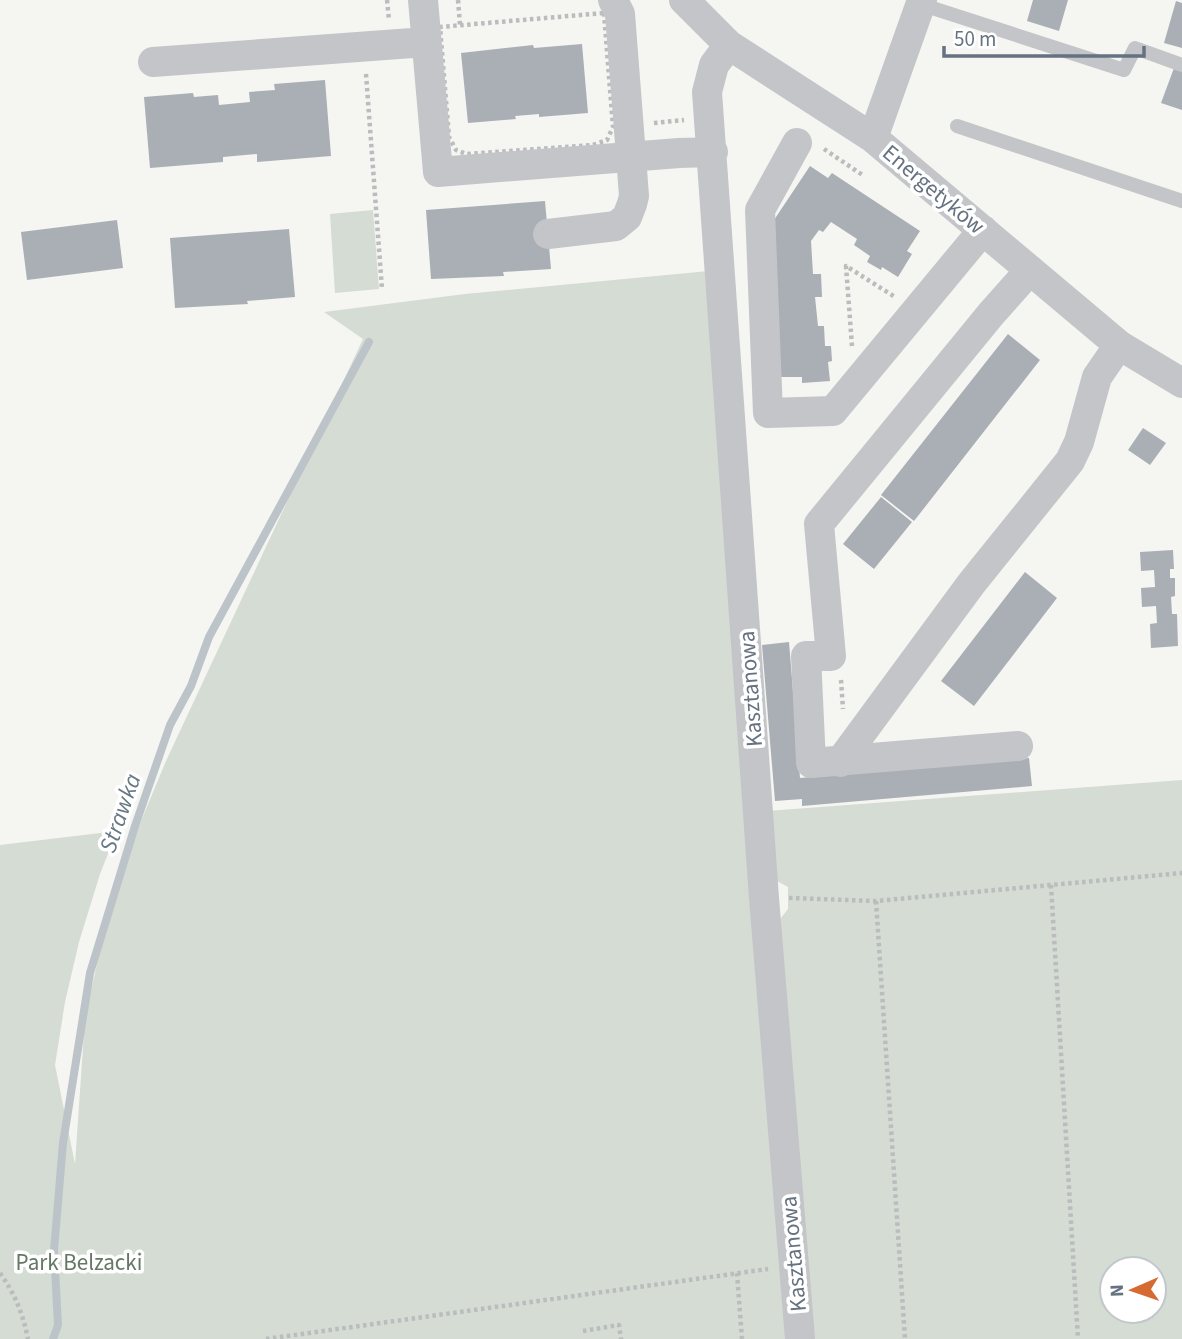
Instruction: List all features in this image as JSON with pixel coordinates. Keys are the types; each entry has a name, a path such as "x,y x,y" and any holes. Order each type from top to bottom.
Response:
{"street":[{"path":"423,0 438,172 713,152"},
{"path":"548,234 610,228 622,222 630,210 634,196 620,15 613,0"},
{"name":"Energetyków","path":"684,0 729,45 873,138 1119,345 1182,383"},
{"path":"873,138 921,2"},
{"path":"153,62 426,42"},
{"name":"Kasztanowa","path":"729,45 714,65 708,82 763,884 800,1339"},
{"path":"797,143 760,210 768,413 833,411 983,230"},
{"path":"1018,746 811,764 806,656 831,656 819,524 1030,270"},
{"path":"840,762 971,584 1070,461 1079,442 1097,377 1119,345"}],"lane":[{"path":"921,2 1124,70 1135,48 1182,65"},
{"path":"957,126 1182,201"}],"path":[{"path":"387,0 390,27"},
{"path":"458,0 460,25"},
{"path":"604,13 613,127 610,136 598,145 466,154 456,150 449,137 440,27 460,25 604,13"},
{"path":"364,46 383,289"},
{"path":"855,385 846,266 916,310"},
{"path":"841,673 843,718"},
{"path":"788,898 876,901 1182,873"},
{"path":"1051,885 1078,1339"},
{"path":"876,901 905,1339"},
{"path":"266,1339 794,1265"},
{"path":"0,1273 23,1313 28,1339"},
{"path":"737,1273 742,1339"},
{"path":"583,1331 619,1325 621,1339"}],"green space":[{"path":"373,210 379,289 335,293 330,214"},
{"name":"Park Belzacki","path":"709,271 789,1339 0,1339 0,845 117,831 100,874 79,942 65,1002 55,1065 75,1164 85,1018 104,932 136,833 166,761 363,339 324,312 465,294"},
{"path":"1182,780 1182,1339 814,1339 777,923 788,909 788,887 773,879 767,811"}],"building":[{"path":"1033,0 1068,0 1059,31 1027,21"},
{"path":"1176,1 1182,3 1182,48 1164,43"},
{"path":"582,44 588,113 515,116 516,119 468,123 461,53 533,45 534,48"},
{"path":"1174,68 1182,71 1182,110 1161,103"},
{"path":"325,80 331,156 257,162 257,154 223,157 223,162 150,168 144,97 193,93 194,97 218,95 219,105 250,102 249,92 275,90 274,84"},
{"path":"810,166 828,178 832,173 920,231 907,251 912,254 898,277 867,262 870,256 854,245 857,239 831,222 823,232 819,230 811,241 813,274 821,274 822,297 815,297 818,326 824,326 825,346 831,346 832,361 828,362 830,381 802,383 802,377 779,377 774,220"},
{"path":"545,201 551,269 503,272 504,276 431,279 426,210"},
{"path":"117,220 123,268 27,280 21,232"},
{"path":"289,229 295,297 247,301 248,304 175,308 170,238"},
{"path":"1008,334 1040,360 914,521 881,495"},
{"path":"1143,428 1166,443 1150,465 1128,450"},
{"path":"881,497 912,522 874,569 843,544"},
{"path":"1173,550 1174,569 1170,569 1170,578 1175,578 1175,596 1171,597 1172,614 1177,614 1178,646 1151,648 1150,624 1157,623 1156,606 1142,607 1141,588 1155,587 1154,570 1141,571 1140,552"},
{"path":"1025,572 1057,598 974,706 941,681"},
{"path":"789,642 800,778 1029,758 1032,786 802,806 802,799 775,801 762,645"}],"waterway":[{"name":"Strawka","path":"53,1339 58,1325 54,1250 63,1143 90,973 135,826 170,725 191,686 209,637 369,342"}]}
